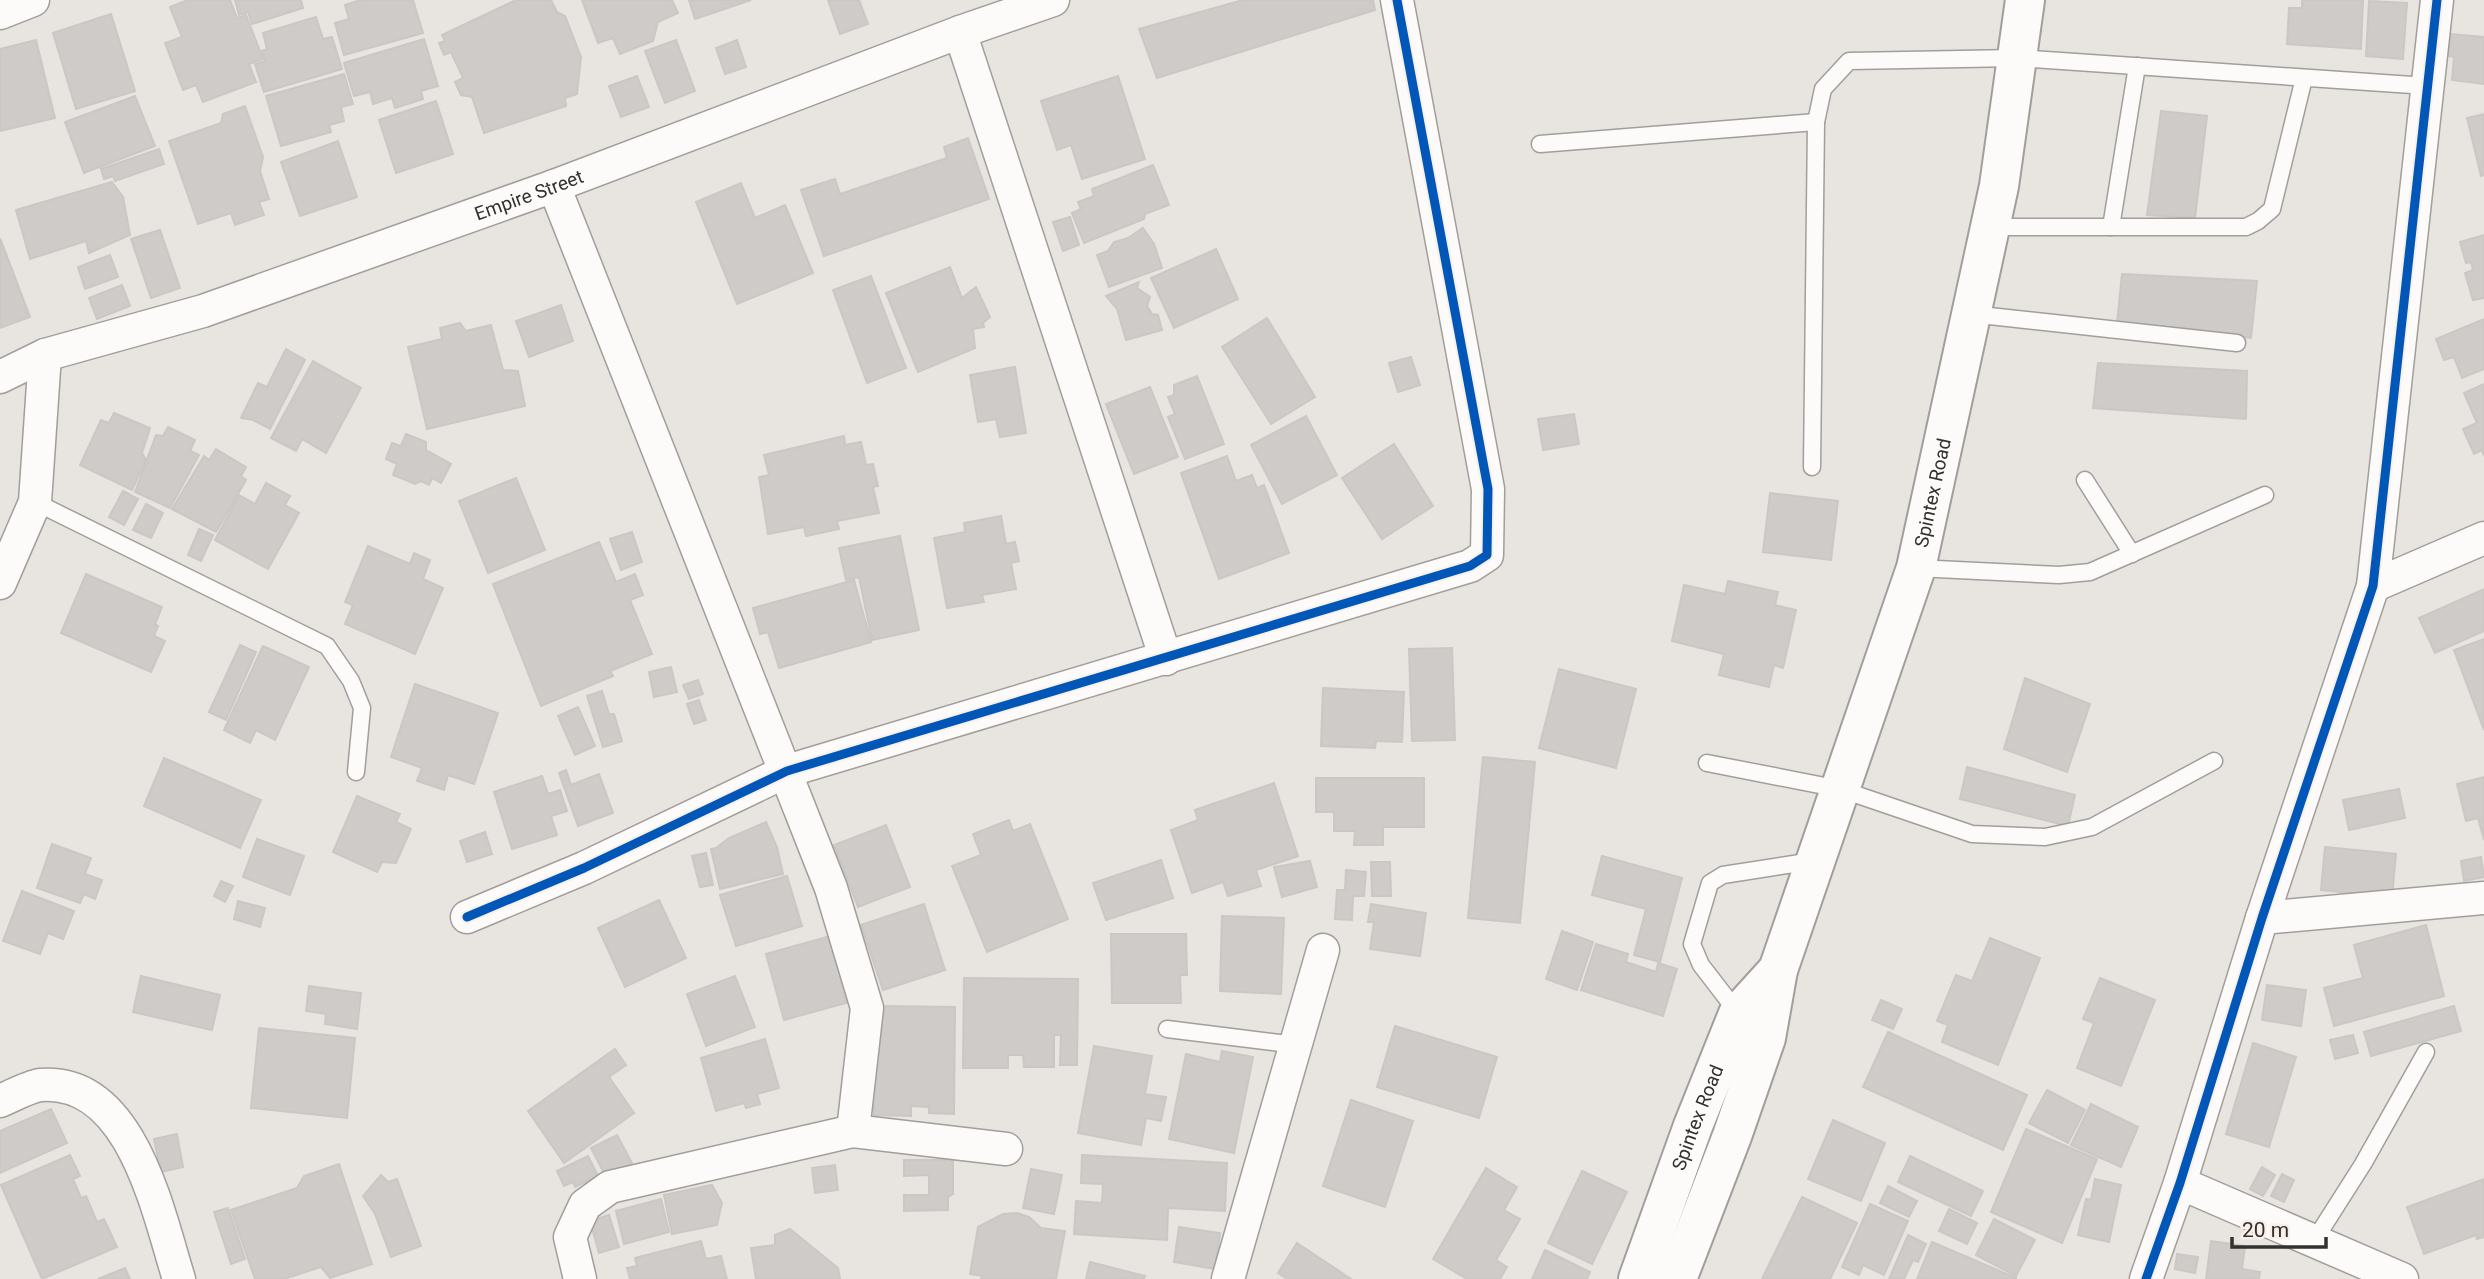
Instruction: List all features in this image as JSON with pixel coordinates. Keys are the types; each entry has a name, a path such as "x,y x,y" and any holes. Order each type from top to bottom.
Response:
{"main road":[{"name":"Spintex Road","path":"1677,1279 1766,1038 1778,970 1916,568 1999,186 2025,0"},
{"name":"Spintex Road","path":"1639,1279 1693,1126 1738,1014 1778,970"}],"street":[{"path":"0,13 33,0"},
{"name":"Empire Street","path":"0,377 45,355 203,311 555,186 1053,0"},
{"path":"467,917 583,868 787,771 1470,566 1487,555 1488,489 1397,0"},
{"path":"2146,1279 2180,1183 2262,918 2373,586 2437,0"},
{"path":"960,33 1166,659"},
{"path":"555,186 831,888 867,1008 853,1131"},
{"path":"0,583 35,502 45,355"},
{"path":"2373,586 2484,538"},
{"path":"2262,918 2484,898"},
{"path":"1228,1279 1323,950"},
{"path":"0,1101 39,1085 75,1088 106,1109 126,1134 145,1175 179,1279"},
{"path":"580,1279 570,1237 585,1205 610,1187 853,1131 1006,1149"},
{"path":"2180,1183 2402,1279"}],"lane":[{"path":"1812,467 1816,122 1823,89 1849,61 2017,58 2427,86"},
{"path":"2111,227 2137,66"},
{"path":"1990,227 2246,227 2272,209 2304,78"},
{"path":"1540,144 1816,122"},
{"path":"1971,314 2237,343"},
{"path":"2085,480 2132,554"},
{"path":"1916,568 2059,575 2090,572 2265,495"},
{"path":"35,502 327,646 351,681 362,708 356,772"},
{"path":"1707,764 1840,789 1972,834 2045,837 2092,827 2214,761"},
{"path":"1738,1014 1701,965 1692,944 1710,883 1723,875 1816,860"},
{"path":"1167,1029 1296,1045"},
{"path":"2314,1241 2363,1164 2426,1052"}],"building":[{"path":"188,0 230,0 237,18 246,15 263,59 249,64 256,82 203,102 196,85 183,90 165,43 182,37 170,7"},
{"path":"235,0 301,0 303,8 252,24 248,12 239,15"},
{"path":"361,0 413,0 423,33 344,55 335,23 349,19 345,5"},
{"path":"516,0 551,0 557,12 565,16 581,57 577,94 565,98 566,106 484,133 472,97 461,95 455,82 463,78 451,52 444,55 439,43 445,41 442,35"},
{"path":"582,0 672,0 678,13 658,22 653,41 620,54 613,38 598,43"},
{"path":"689,0 751,0 695,19"},
{"path":"828,0 859,0 868,24 840,34"},
{"path":"1243,0 1373,0 1375,10 1157,78 1139,29"},
{"path":"2302,0 2363,0 2361,49 2287,44 2289,8 2302,8"},
{"path":"2369,1 2407,3 2403,59 2366,56"},
{"path":"111,14 135,91 76,109 53,33"},
{"path":"316,17 323,39 332,37 342,69 264,92 255,64 265,61 262,51 267,49 263,33"},
{"path":"2450,34 2484,37 2484,84 2452,80 2454,57 2448,56"},
{"path":"424,39 438,86 421,91 423,99 395,108 392,98 373,104 370,92 354,96 344,63"},
{"path":"36,40 55,118 0,131 0,49"},
{"path":"676,40 695,91 665,103 645,51"},
{"path":"737,40 746,67 725,74 716,48"},
{"path":"344,74 353,104 341,107 344,121 329,125 331,132 281,146 266,96"},
{"path":"637,76 649,107 621,117 609,86"},
{"path":"1118,76 1145,159 1082,179 1071,145 1057,150 1041,101"},
{"path":"135,96 155,146 84,173 65,122"},
{"path":"436,101 453,154 396,173 379,120"},
{"path":"245,106 263,157 260,171 269,199 259,202 264,215 235,225 231,213 198,224 169,141 221,123 223,114"},
{"path":"2161,111 2207,116 2195,218 2147,215"},
{"path":"2484,114 2484,175 2481,176 2467,118"},
{"path":"968,138 989,199 824,256 801,190 835,179 840,194 947,158 944,147"},
{"path":"338,141 357,197 300,216 281,162"},
{"path":"159,149 164,164 115,181 113,176 104,179 101,169"},
{"path":"1153,165 1169,205 1145,214 1144,219 1084,243 1072,213 1081,209 1078,202 1094,196 1092,189"},
{"path":"112,182 123,197 130,235 89,253 86,241 30,259 16,210"},
{"path":"741,183 755,218 785,205 813,273 737,304 696,202"},
{"path":"1070,217 1079,245 1063,251 1053,222"},
{"path":"1143,228 1154,244 1162,268 1109,287 1097,255 1108,251 1114,242 1128,238"},
{"path":"160,230 180,288 151,298 131,239"},
{"path":"2484,235 2484,298 2473,300 2465,273 2473,270 2471,262 2466,263 2460,242"},
{"path":"0,238 30,317 0,328"},
{"path":"1216,249 1238,299 1174,328 1151,278"},
{"path":"110,255 118,277 85,289 78,267"},
{"path":"950,267 962,298 976,287 990,317 983,323 984,327 973,329 975,348 918,372 886,293"},
{"path":"2122,274 2257,281 2251,338 2117,323"},
{"path":"871,276 906,368 867,383 833,290"},
{"path":"1139,282 1137,288 1150,297 1147,306 1152,314 1158,315 1162,330 1126,340 1117,309 1106,296"},
{"path":"122,285 130,306 97,319 89,298"},
{"path":"561,305 573,341 529,357 516,321"},
{"path":"1267,318 1315,397 1271,424 1222,347"},
{"path":"2484,319 2484,369 2462,378 2454,357 2444,360 2436,339"},
{"path":"460,323 466,331 491,325 503,370 518,371 525,406 427,429 408,347 442,339 440,328"},
{"path":"286,349 305,360 270,429 253,420 241,418 258,383 267,387"},
{"path":"1411,357 1420,385 1398,392 1389,363"},
{"path":"313,361 361,388 326,453 302,439 296,451 271,438"},
{"path":"2098,363 2247,371 2246,419 2093,408"},
{"path":"1015,367 1026,433 1000,437 996,419 978,422 970,375"},
{"path":"1197,376 1224,444 1185,459 1168,417 1175,414 1168,397 1174,395 1174,385"},
{"path":"2484,384 2484,456 2482,450 2474,454 2463,429 2477,423 2464,393"},
{"path":"1150,387 1178,457 1134,474 1106,404"},
{"path":"114,413 150,428 142,453 146,460 132,490 80,465 101,420 109,423"},
{"path":"1574,414 1579,444 1543,450 1538,419"},
{"path":"1306,416 1337,475 1282,504 1251,445"},
{"path":"168,427 195,440 190,451 199,455 170,508 135,492 156,435 163,436"},
{"path":"406,434 426,442 426,450 451,464 441,483 432,478 429,485 421,481 415,484 393,475 397,464 386,459 392,443 401,446"},
{"path":"844,436 845,445 861,442 866,465 873,464 878,486 873,487 879,513 837,521 839,529 806,536 804,527 768,534 759,477 769,475 764,455"},
{"path":"1394,444 1433,506 1382,539 1342,478"},
{"path":"216,449 246,467 241,476 246,480 216,532 172,509 204,456 209,460"},
{"path":"1227,456 1236,481 1252,475 1257,488 1264,485 1289,553 1219,579 1181,473"},
{"path":"516,478 545,550 488,573 459,501"},
{"path":"266,483 290,496 285,505 299,513 268,569 215,540 239,495 255,504"},
{"path":"123,491 138,499 124,525 109,517"},
{"path":"1770,493 1838,501 1831,560 1763,552"},
{"path":"146,504 163,513 151,538 133,530"},
{"path":"1001,516 1006,544 1015,542 1019,561 1011,563 1016,589 982,595 984,602 947,608 934,538 965,532 964,523"},
{"path":"199,529 213,535 201,561 188,555"},
{"path":"632,532 642,562 621,570 610,539"},
{"path":"900,536 919,630 872,640 859,577 846,580 839,548"},
{"path":"599,542 616,582 635,574 643,595 630,600 652,654 610,671 613,676 541,706 493,584"},
{"path":"368,546 410,564 414,553 430,560 423,579 443,588 415,654 345,624 353,605 345,602"},
{"path":"86,574 162,607 155,624 158,626 154,636 165,641 151,672 61,633"},
{"path":"854,580 871,642 779,668 768,632 760,634 753,608"},
{"path":"1728,581 1778,592 1775,605 1796,610 1783,668 1774,665 1769,687 1719,675 1724,654 1672,641 1684,585 1725,594"},
{"path":"2484,589 2484,631 2435,653 2419,618"},
{"path":"2484,639 2484,730 2454,650"},
{"path":"240,645 256,652 226,720 209,712"},
{"path":"263,646 309,667 275,740 256,730 250,743 224,730"},
{"path":"1452,648 1455,740 1412,741 1409,649"},
{"path":"671,667 677,692 654,697 649,672"},
{"path":"1559,669 1636,689 1616,768 1539,748"},
{"path":"2025,678 2090,704 2067,772 2004,749"},
{"path":"698,680 703,694 689,699 683,685"},
{"path":"415,684 498,713 474,784 448,775 444,790 417,781 422,768 391,757"},
{"path":"1323,688 1404,692 1402,742 1376,741 1375,748 1321,746"},
{"path":"602,691 609,714 614,714 622,741 603,747 587,696"},
{"path":"699,700 706,720 694,724 687,704"},
{"path":"578,707 595,746 575,755 558,716"},
{"path":"1483,757 1535,762 1520,923 1468,918"},
{"path":"164,758 261,800 240,848 144,806"},
{"path":"1967,767 2075,795 2068,826 1960,799"},
{"path":"566,770 571,785 599,774 613,813 578,826 559,773"},
{"path":"542,776 548,794 560,790 567,811 551,816 557,835 512,849 494,792"},
{"path":"2484,777 2484,840 2478,818 2466,821 2457,784"},
{"path":"1316,778 1424,778 1424,827 1383,827 1383,845 1354,845 1355,831 1334,831 1334,812 1316,812"},
{"path":"1274,783 1298,856 1256,870 1261,886 1228,896 1223,882 1192,893 1171,830 1198,820 1195,810"},
{"path":"2399,789 2405,818 2349,830 2343,800"},
{"path":"357,796 400,814 396,822 411,829 396,863 382,862 377,872 333,852"},
{"path":"1009,820 1013,831 1030,824 1068,919 987,952 952,866 981,855 973,834"},
{"path":"766,822 777,847 783,874 720,889 711,849"},
{"path":"886,825 910,887 858,907 834,845"},
{"path":"485,832 492,854 467,862 460,841"},
{"path":"257,839 304,856 290,895 243,877"},
{"path":"52,844 91,858 85,874 102,880 95,899 84,894 80,903 37,888"},
{"path":"2325,847 2396,854 2392,897 2321,890"},
{"path":"706,853 713,885 700,887 692,856"},
{"path":"1602,856 1682,878 1660,962 1634,955 1646,909 1592,895"},
{"path":"2481,857 2484,877 2464,881 2461,861"},
{"path":"1161,860 1173,898 1106,920 1093,883"},
{"path":"1310,861 1317,887 1282,897 1274,867"},
{"path":"1371,862 1390,862 1391,896 1372,896"},
{"path":"1346,870 1366,872 1364,896 1353,896 1352,920 1335,919 1337,890 1345,890"},
{"path":"787,876 802,926 736,946 720,895"},
{"path":"221,881 233,886 225,902 214,896"},
{"path":"22,891 74,911 63,939 48,933 40,954 3,941"},
{"path":"659,900 686,958 625,987 598,928"},
{"path":"238,901 265,908 260,927 234,919"},
{"path":"924,904 945,970 883,990 861,925"},
{"path":"1371,904 1426,913 1420,956 1370,949 1374,922 1368,922"},
{"path":"1222,916 1284,918 1281,994 1220,991"},
{"path":"2426,925 2444,996 2334,1026 2324,988 2363,978 2354,945"},
{"path":"1562,931 1593,942 1577,990 1546,979"},
{"path":"1111,934 1186,934 1187,975 1180,975 1181,1003 1112,1003"},
{"path":"834,935 853,1001 784,1020 766,954"},
{"path":"1990,938 2040,958 1998,1065 1942,1042 1948,1025 1937,1021 1956,975 1972,981"},
{"path":"1596,944 1628,954 1626,962 1656,972 1658,963 1677,969 1663,1016 1581,990"},
{"path":"141,976 220,995 212,1030 133,1012"},
{"path":"735,976 755,1027 706,1046 687,994"},
{"path":"964,978 1078,979 1077,1065 1060,1065 1061,1035 1054,1035 1054,1067 1024,1067 1023,1055 1008,1055 1008,1068 963,1068"},
{"path":"2100,978 2155,1000 2121,1086 2077,1068 2094,1023 2083,1019"},
{"path":"2267,985 2306,990 2301,1026 2262,1020"},
{"path":"309,986 361,993 357,1029 325,1024 326,1014 306,1011"},
{"path":"1881,1000 1902,1009 1893,1029 1872,1020"},
{"path":"879,1006 955,1007 954,1114 929,1113 929,1107 911,1106 911,1116 874,1115 873,1096 866,1096 866,1048 879,1048"},
{"path":"2454,1006 2461,1031 2371,1056 2364,1032"},
{"path":"1395,1026 1497,1057 1479,1118 1377,1087"},
{"path":"259,1028 355,1038 347,1118 251,1108"},
{"path":"1888,1032 2027,1095 2003,1150 1863,1087"},
{"path":"2353,1035 2358,1053 2335,1059 2330,1040"},
{"path":"765,1039 779,1088 757,1094 760,1104 746,1108 744,1103 716,1111 701,1058"},
{"path":"2253,1043 2296,1057 2269,1147 2226,1134"},
{"path":"1094,1046 1152,1056 1145,1094 1166,1097 1161,1121 1146,1118 1141,1145 1078,1133"},
{"path":"615,1049 626,1065 609,1077 634,1113 564,1163 528,1111"},
{"path":"1222,1051 1253,1057 1234,1153 1169,1139 1186,1054 1220,1062"},
{"path":"2047,1090 2085,1110 2068,1143 2029,1123"},
{"path":"1351,1100 1413,1121 1385,1207 1323,1186"},
{"path":"2091,1104 2138,1127 2121,1167 2071,1145"},
{"path":"51,1109 67,1143 0,1173 0,1131"},
{"path":"1833,1120 1885,1143 1861,1201 1808,1179"},
{"path":"2026,1129 2097,1159 2062,1243 1991,1212"},
{"path":"177,1134 183,1167 161,1172 154,1139"},
{"path":"617,1135 632,1163 606,1177 591,1148"},
{"path":"70,1155 80,1176 73,1179 81,1198 86,1196 97,1222 104,1219 117,1247 42,1279 1,1185"},
{"path":"1082,1155 1227,1163 1225,1211 1168,1208 1167,1240 1074,1234 1076,1201 1102,1203 1103,1184 1081,1183"},
{"path":"588,1156 598,1176 575,1187 573,1182 564,1186 557,1171"},
{"path":"1910,1156 1983,1191 1971,1216 1898,1182"},
{"path":"904,1160 953,1160 953,1194 948,1197 948,1210 904,1211 904,1195 929,1195 929,1175 904,1176"},
{"path":"339,1164 372,1264 330,1278 321,1267 284,1279 255,1279 231,1210 297,1188 304,1176"},
{"path":"835,1165 838,1190 815,1193 812,1168"},
{"path":"2262,1167 2275,1175 2263,1196 2250,1189"},
{"path":"1486,1168 1517,1187 1504,1210 1520,1219 1496,1260 1507,1267 1500,1279 1467,1279 1433,1259"},
{"path":"1031,1169 1062,1175 1054,1214 1023,1208"},
{"path":"1582,1171 1627,1192 1592,1264 1548,1243"},
{"path":"2282,1174 2294,1180 2284,1202 2271,1196"},
{"path":"381,1175 388,1182 397,1179 421,1246 391,1257 375,1214 363,1196"},
{"path":"2095,1179 2121,1185 2109,1242 2078,1235 2086,1199 2091,1200"},
{"path":"2484,1179 2484,1237 2477,1239 2476,1235 2424,1254 2407,1207"},
{"path":"712,1185 722,1203 717,1225 672,1234 664,1195"},
{"path":"1888,1186 1917,1201 1909,1217 1880,1203"},
{"path":"1802,1197 1857,1223 1830,1279 1762,1279"},
{"path":"661,1199 669,1232 624,1244 616,1211"},
{"path":"1870,1204 1908,1221 1884,1275 1863,1265 1859,1275 1842,1267"},
{"path":"228,1208 245,1259 231,1264 214,1212"},
{"path":"1949,1209 1977,1223 1967,1244 1939,1231"},
{"path":"1017,1213 1029,1217 1041,1228 1065,1231 1056,1279 981,1279 982,1276 970,1274 978,1227 1003,1214"},
{"path":"609,1215 619,1247 599,1253 590,1221"},
{"path":"1994,1219 2035,1240 2016,1276 1976,1255"},
{"path":"1179,1227 1220,1233 1215,1269 1174,1262"},
{"path":"790,1229 838,1268 840,1279 756,1279 751,1248 775,1245 775,1235"},
{"path":"1908,1235 1926,1244 1918,1262 1913,1260 1904,1279 1889,1279"},
{"path":"701,1241 706,1259 721,1256 727,1279 630,1279 627,1268 637,1266 635,1258"},
{"path":"2211,1241 2245,1246 2242,1269 2260,1272 2259,1279 2206,1279"},
{"path":"1932,1242 2016,1278 2016,1279 1917,1279"},
{"path":"1297,1243 1351,1279 1287,1279 1278,1273"},
{"path":"1545,1250 1590,1272 1587,1279 1532,1279"},
{"path":"2177,1254 2198,1257 2195,1273 2175,1269"},
{"path":"1090,1262 1145,1276 1144,1279 1086,1279"},
{"path":"125,1268 130,1279 98,1279"}],"cycle path":[{"path":"467,917 584,868 787,771 1470,566 1487,555 1488,489 1397,0"},
{"path":"2146,1279 2180,1183 2262,918 2373,586 2437,0"}]}
